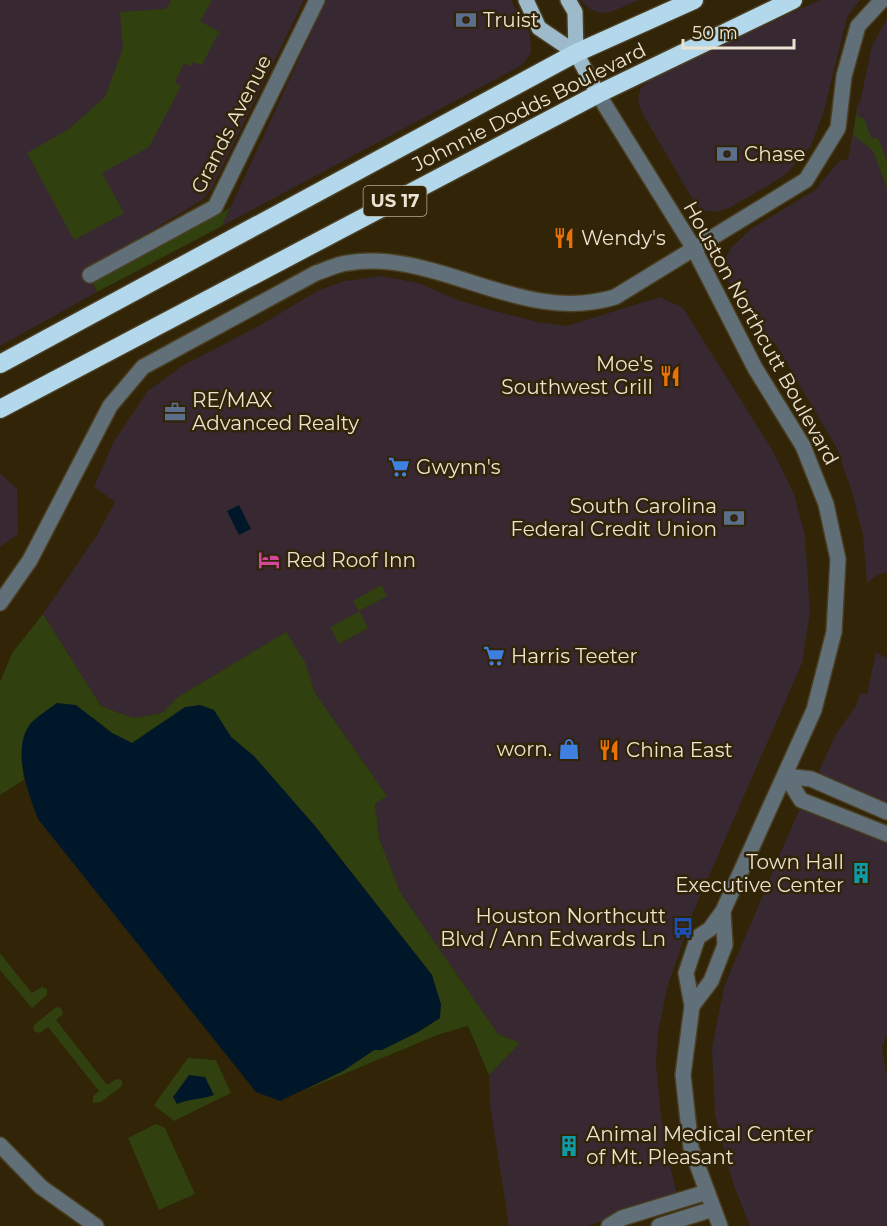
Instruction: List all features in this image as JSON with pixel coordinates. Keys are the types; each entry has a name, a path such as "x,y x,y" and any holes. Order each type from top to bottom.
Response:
{"highway":[{"name":"Johnnie Dodds Boulevard","path":"0,364 576,53 694,0"},
{"name":"Johnnie Dodds Boulevard","path":"0,409 598,94 793,0"}],"main road":[{"path":"526,0 540,28 576,53"},
{"path":"568,0 575,12 576,53 598,94"}],"street":[{"name":"Grands Avenue","path":"90,275 215,207 317,0"},
{"path":"0,603 30,560 110,406 143,367 316,273 345,263 375,261 406,264 531,301 591,304 615,297 693,247 806,180 838,128 844,76 858,26 882,0"},
{"name":"Houston Northcutt Boulevard","path":"598,94 693,247 754,368 807,454 826,504 838,559 834,633 814,710 723,911 710,929 698,938 686,973 692,1006 683,1075 684,1102 691,1148 720,1226"},
{"path":"786,776 811,778 887,812"},
{"path":"786,776 801,800 887,834"},
{"name":"Houston Northcutt Boulevard","path":"692,1006 711,981 725,945 722,933 723,911"},
{"path":"0,1145 41,1187 96,1226"},
{"path":"609,1226 622,1218 707,1192"},
{"path":"660,1226 713,1209"}],"shaded area":[{"path":"0,0 304,0 212,188 202,200 86,271 97,292 0,346"},
{"path":"326,0 511,0 530,34 531,53 522,65 222,226"},
{"path":"580,0 639,0 611,12 600,13 590,9"},
{"path":"820,0 860,0 847,17 824,111 811,146 787,173 771,184 729,208 716,212 705,211 696,205 641,111 638,100 640,89 654,76"},
{"path":"887,19 887,572 879,574 867,583 863,535 852,492 836,447 775,343 765,340 725,275 723,264 731,248 751,229 815,190 840,160 848,160 858,103 860,103 872,46"},
{"path":"382,276 418,283 458,300 495,311 538,322 567,326 660,297 683,308 773,451 794,494 805,535 810,613 802,663 692,915 667,988 658,1033 656,1064 661,1115 677,1195 675,1198 587,1226 509,1226 490,1105 489,1075 520,1043 498,1034 400,892 379,838 375,803 387,796 315,693 286,632 178,697 162,713 133,718 101,706 43,614 97,535 115,502 94,487 114,441 148,391 182,366 259,326 319,290 345,281"},
{"path":"0,473 17,489 18,534 0,547"},
{"path":"876,652 887,658 887,804 823,776 819,771 836,734 856,706 860,693 867,694"},
{"path":"806,808 887,839 887,1035 882,1047 887,1077 887,1226 750,1226 733,1183 715,1115 712,1048 724,987 799,810"}],"green space":[{"path":"171,0 212,0 200,21 221,33 217,35 202,65 193,62 191,66 184,63 175,82 181,86 149,147 102,173 124,213 74,240 27,153 69,129 105,97 123,48 120,12 166,9"},
{"path":"858,103 857,116 864,119 872,139 878,138 887,161 887,188 873,151 853,135"},
{"path":"230,208 222,226 97,292 92,281"},
{"path":"381,585 387,596 359,611 368,628 339,644 330,627 359,612 353,601"},
{"path":"43,614 101,706 133,718 162,713 178,697 286,632 305,662 315,693 387,796 375,804 379,838 400,892 498,1034 520,1043 489,1075 468,1026 440,1034 303,1091 343,1071 374,1050 382,1049 418,1032 440,1018 432,975 315,826 254,757 231,737 213,710 132,743 112,733 92,717 32,722 21,757 24,780 0,795 0,682 12,653"},
{"path":"0,953 32,993 42,987 47,989 47,995 32,1008 0,970"},
{"path":"56,1007 61,1008 63,1014 56,1020 107,1085 116,1079 122,1080 122,1086 101,1102 93,1103 93,1096 99,1091 48,1027 40,1033 33,1031 34,1025"},
{"path":"188,1058 216,1060 231,1093 174,1121 154,1105"},
{"path":"156,1124 165,1128 195,1194 159,1210 128,1138"}],"water":[{"path":"239,505 251,529 239,535 227,511"},
{"path":"57,703 76,705 112,733 132,743 185,707 200,705 214,710 231,737 254,756 315,826 432,975 441,1004 440,1018 382,1050 374,1050 343,1071 280,1101 256,1092 38,819 23,768 23,742 34,720"},
{"path":"189,1075 205,1077 214,1095 177,1104 173,1097"}],"place":[{"name":"Truist","path":"466,20"},
{"name":"Chase","path":"727,154"},
{"name":"Wendy's","path":"564,238"},
{"name":"Moe's Southwest Grill","path":"670,376"},
{"name":"RE/MAX Advanced Realty","path":"175,412"},
{"name":"Gwynn's","path":"399,467"},
{"name":"South Carolina Federal Credit Union","path":"734,518"},
{"name":"Red Roof Inn","path":"269,560"},
{"name":"Harris Teeter","path":"494,656"},
{"name":"worn.","path":"569,749"},
{"name":"China East","path":"609,750"},
{"name":"Town Hall Executive Center","path":"861,873"},
{"name":"Houston Northcutt Blvd / Ann Edwards Ln","path":"683,928"},
{"name":"Animal Medical Center of Mt. Pleasant","path":"569,1146"}]}
